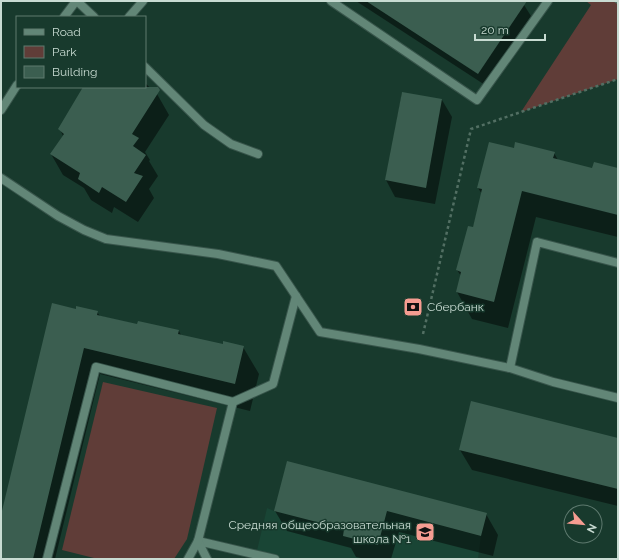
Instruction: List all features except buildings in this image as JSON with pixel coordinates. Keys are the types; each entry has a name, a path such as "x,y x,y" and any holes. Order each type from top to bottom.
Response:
{"street":[{"path":"65,16 77,1 93,16"},
{"path":"130,16 143,1"},
{"path":"331,1 477,100 548,1"},
{"path":"146,68 204,125 231,144 258,154"},
{"path":"1,110 16,87"},
{"path":"1,178 58,216 84,230 106,239 218,254 276,266 320,332 419,349 510,368 553,382 618,398"},
{"path":"510,368 536,242 618,263"},
{"path":"47,559 96,367 233,402 273,384 296,296"},
{"path":"188,559 198,541 233,402"},
{"path":"198,541 207,559"},
{"path":"198,541 275,559"}],"path":[{"path":"419,349 471,129 618,79"}],"shaded area":[{"name":"Средняя общеобразовательная школа №1","path":"267,508 344,529 343,536 378,545 387,511 481,536 478,559 255,559"}],"green space":[{"path":"586,1 618,1 618,79 521,112 591,5"},
{"path":"103,382 217,408 187,539 174,559 98,559 62,550"}],"place":[{"name":"Сбербанк","path":"413,307"},
{"name":"Средняя общеобразовательная школа №1","path":"425,532"}]}
